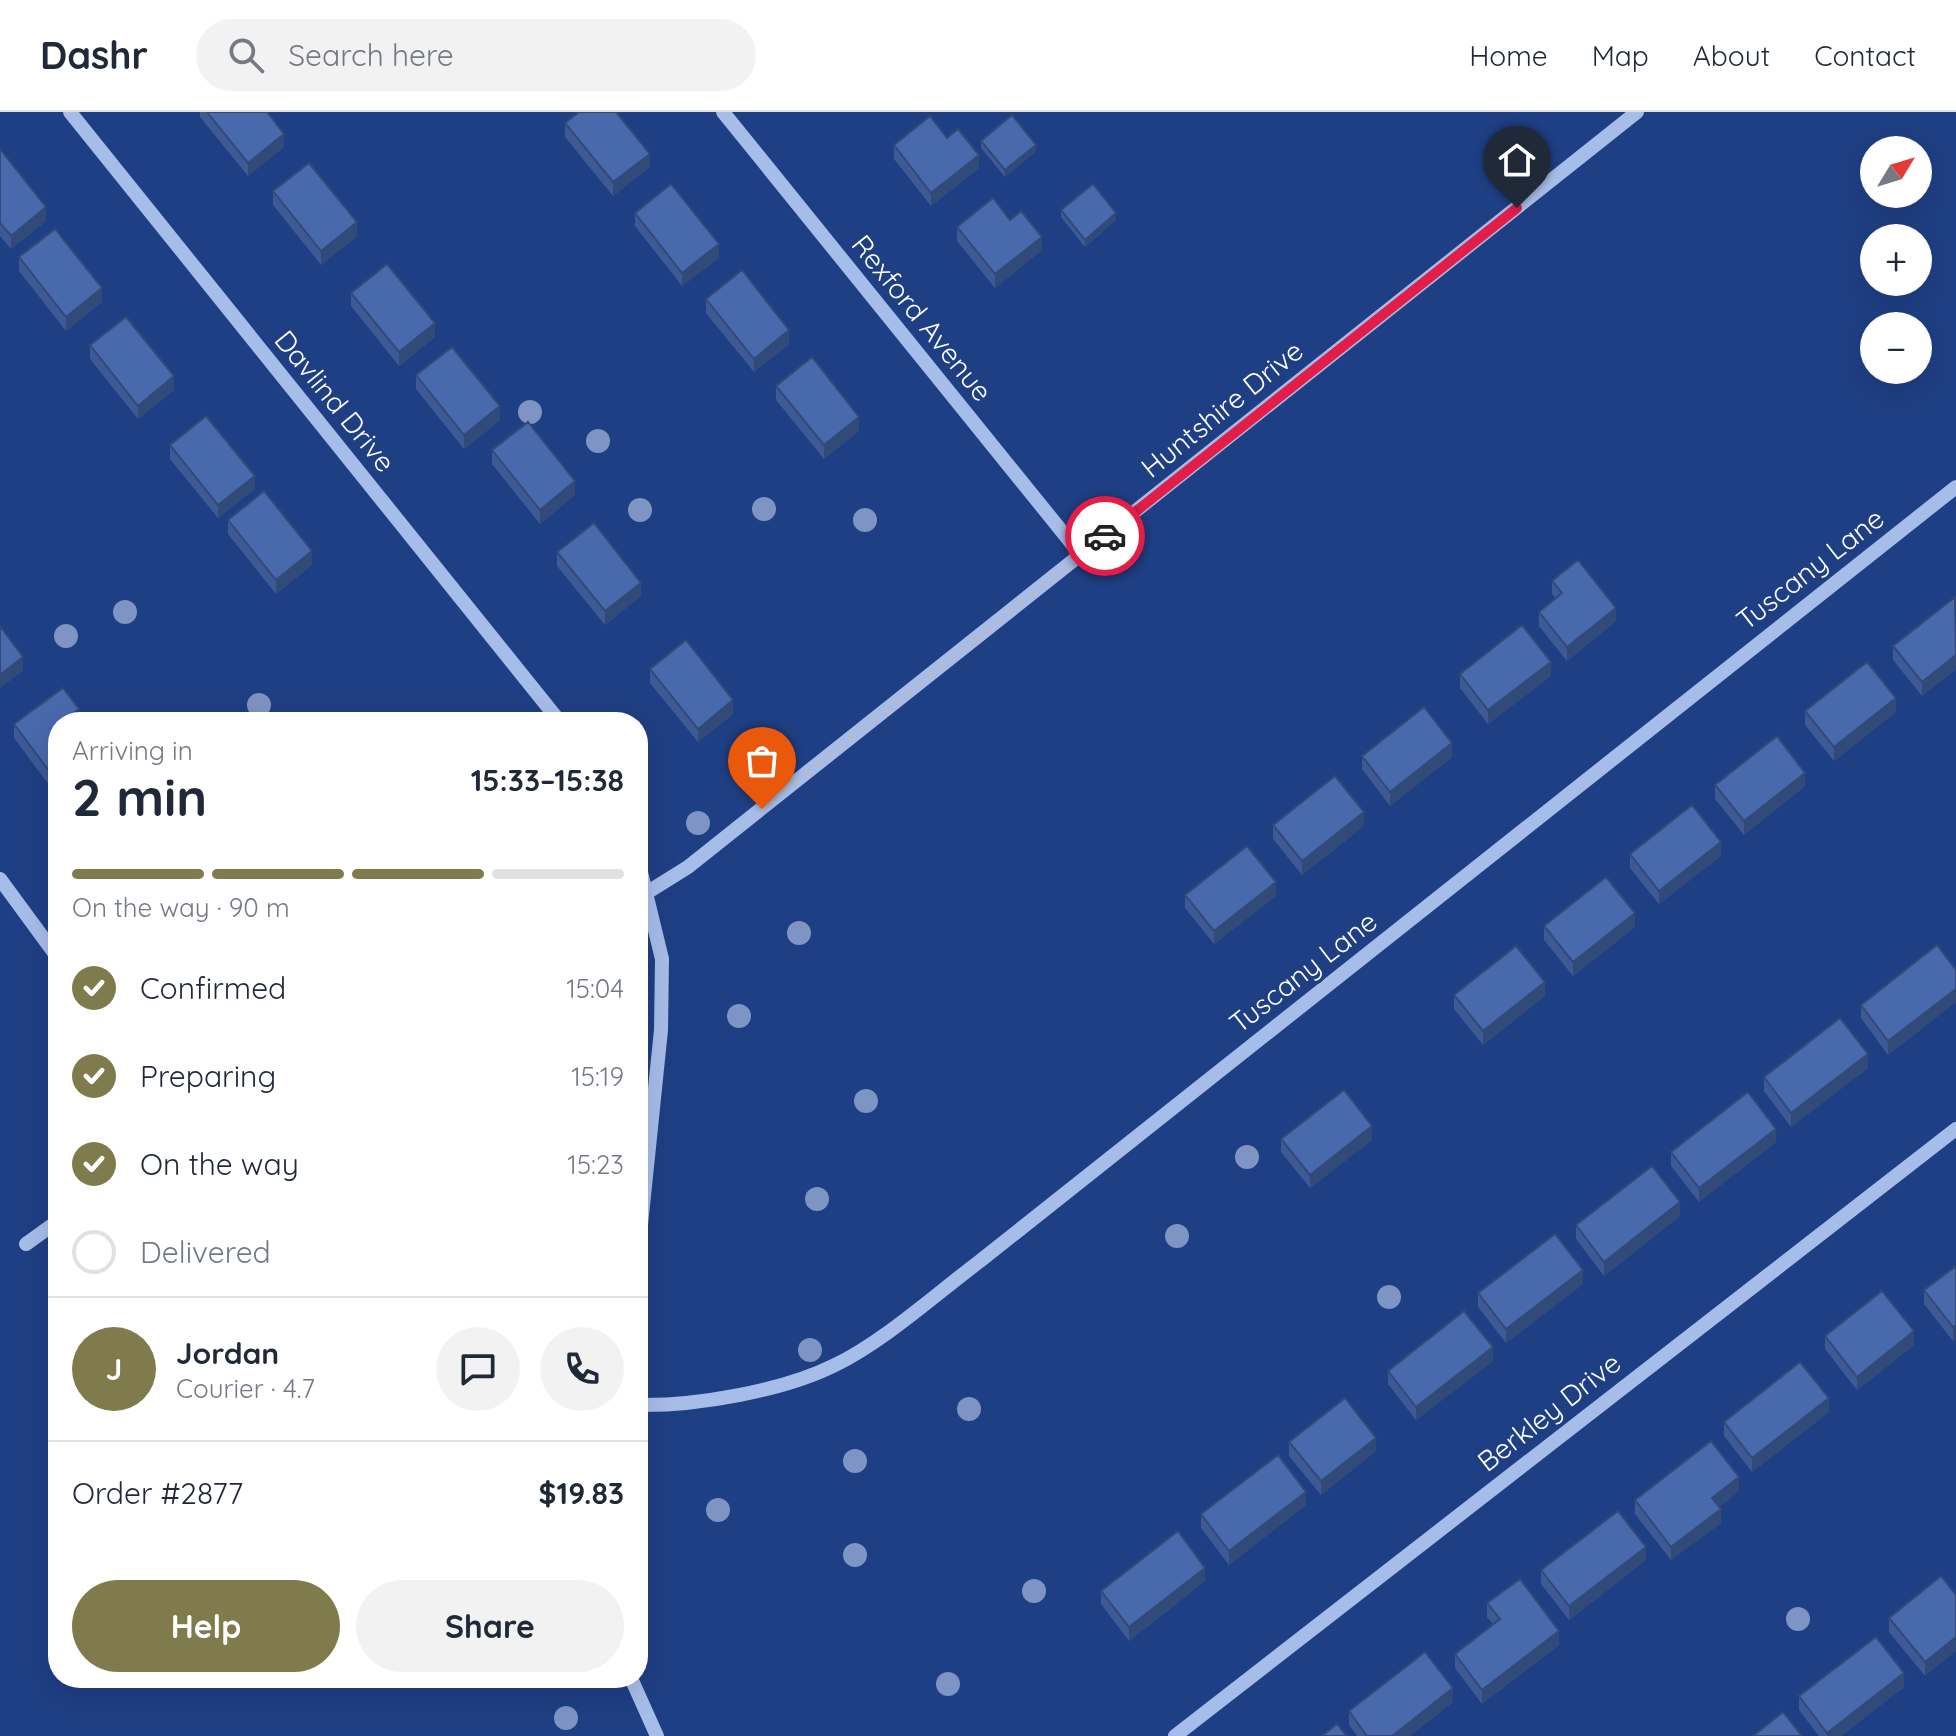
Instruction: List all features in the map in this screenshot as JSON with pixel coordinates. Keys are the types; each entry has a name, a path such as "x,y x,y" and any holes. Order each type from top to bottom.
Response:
{"street":[{"name":"Davlind Drive","path":"70,112 552,712"},
{"name":"Rexford Avenue","path":"723,112 1081,555"},
{"name":"Huntshire Drive","path":"648,892 688,867 1637,112"},
{"name":"Tuscany Lane","path":"648,1405 667,1406 772,1387 835,1365 894,1326 1956,487"},
{"path":"0,879 48,944"},
{"path":"648,892 662,959 661,1030 648,1157"},
{"name":"Berkley Drive","path":"1175,1736 1956,1129"},
{"path":"26,1244 48,1228"},
{"path":"635,1688 657,1736"}],"building":[{"path":"207,112 267,112 284,134 248,163"},
{"path":"579,112 616,112 650,154 613,182 565,123"},
{"path":"1012,115 1036,145 1005,170 981,141"},
{"path":"930,116 947,138 958,129 979,155 931,193 894,145"},
{"path":"0,149 46,207 11,236 0,223"},
{"path":"309,163 357,222 321,251 273,191"},
{"path":"671,184 719,244 682,273 635,213"},
{"path":"1093,184 1116,213 1085,240 1061,210"},
{"path":"993,198 1010,220 1021,211 1042,237 995,274 957,227"},
{"path":"55,229 102,288 66,317 19,257"},
{"path":"387,264 435,323 399,352 351,293"},
{"path":"742,270 789,330 754,359 706,299"},
{"path":"126,317 174,376 138,406 90,345"},
{"path":"452,347 500,406 464,435 416,375"},
{"path":"812,357 859,417 824,445 776,386"},
{"path":"206,416 255,476 218,505 170,445"},
{"path":"528,422 575,481 540,510 492,450"},
{"path":"264,491 312,551 276,580 228,520"},
{"path":"594,523 641,583 605,611 557,552"},
{"path":"1578,560 1616,608 1567,647 1539,612 1562,593 1552,581"},
{"path":"1955,597 1956,655 1922,682 1893,646"},
{"path":"1522,625 1551,662 1488,710 1460,674"},
{"path":"0,626 23,657 0,675"},
{"path":"686,640 733,700 698,729 650,669"},
{"path":"1867,662 1896,698 1834,747 1805,711"},
{"path":"63,688 79,709 75,712 48,712 48,770 14,724"},
{"path":"1424,707 1452,743 1390,792 1362,756"},
{"path":"1777,736 1805,773 1744,821 1715,785"},
{"path":"1335,776 1364,812 1302,861 1273,825"},
{"path":"1692,805 1721,842 1659,891 1630,854"},
{"path":"1247,846 1276,882 1214,931 1185,895"},
{"path":"1606,877 1635,913 1573,962 1544,926"},
{"path":"1937,945 1956,970 1956,989 1888,1041 1861,1005"},
{"path":"1516,946 1545,982 1483,1031 1454,995"},
{"path":"1840,1018 1868,1054 1791,1113 1764,1077"},
{"path":"1344,1090 1372,1126 1310,1175 1281,1139"},
{"path":"1748,1092 1776,1129 1699,1188 1671,1152"},
{"path":"1652,1166 1680,1202 1604,1262 1576,1225"},
{"path":"1555,1234 1583,1270 1506,1329 1478,1293"},
{"path":"1956,1266 1956,1325 1953,1327 1924,1290"},
{"path":"1882,1291 1914,1331 1857,1377 1825,1336"},
{"path":"1464,1311 1493,1347 1416,1407 1388,1371"},
{"path":"1800,1362 1829,1398 1752,1458 1724,1422"},
{"path":"1345,1398 1376,1438 1321,1481 1289,1442"},
{"path":"1711,1441 1739,1477 1712,1498 1721,1509 1671,1547 1635,1500"},
{"path":"1278,1455 1306,1492 1229,1551 1201,1514"},
{"path":"1618,1511 1646,1547 1569,1606 1541,1570"},
{"path":"1178,1531 1205,1568 1129,1627 1101,1591"},
{"path":"1941,1576 1956,1595 1956,1637 1925,1662 1889,1618"},
{"path":"1520,1579 1559,1631 1482,1690 1455,1654 1500,1619 1487,1603"},
{"path":"1876,1637 1904,1673 1827,1733 1799,1696"},
{"path":"1425,1652 1453,1688 1392,1736 1367,1736 1349,1711"},
{"path":"1783,1712 1802,1736 1753,1736"},
{"path":"1337,1724 1347,1736 1322,1736"}],"way so far":[{"path":"762,809 1105,536"}],"route":[{"path":"1105,536 1517,208"}]}
